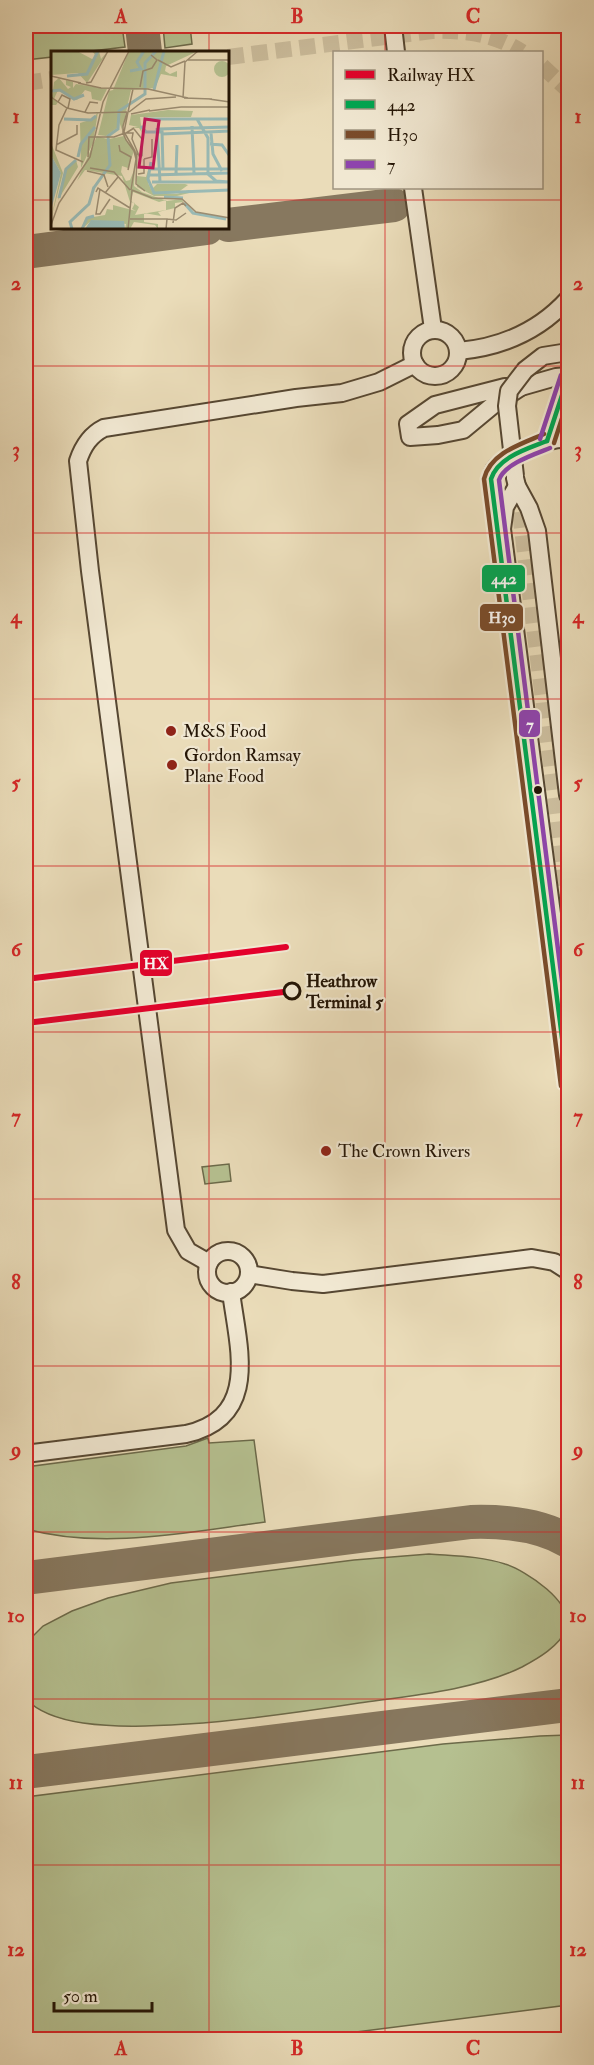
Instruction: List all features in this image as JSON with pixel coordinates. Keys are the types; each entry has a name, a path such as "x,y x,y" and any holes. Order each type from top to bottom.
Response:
{"street":[{"path":"393,26 396,51"},
{"path":"413,189 433,329"},
{"path":"459,351 494,346 518,336 541,324 568,299"},
{"path":"433,329 448,333 458,344 459,351 455,366 442,375 426,375 415,364 412,348 415,341 420,335 433,329"},
{"path":"568,352 543,356 525,370 509,391 507,406 516,479 537,531 568,795"},
{"path":"209,1263 188,1251 176,1230 90,571 78,461 84,445 104,428 358,390 415,364"},
{"path":"521,387 492,406 463,430 410,437 408,424 435,405 466,399 492,390 521,387 568,376 547,441"},
{"path":"466,399 474,422"},
{"path":"491,479 494,470 514,455 547,441 568,439"},
{"path":"529,449 519,465 505,507 502,529 568,1037"},
{"path":"231,1251 237,1253 246,1262 249,1274 243,1286 231,1292 219,1291 212,1284 208,1275 209,1263 218,1254 231,1251"},
{"path":"249,1274 324,1284 532,1258 554,1262 568,1271"},
{"path":"33,1453 186,1434 208,1427 217,1420 233,1402 241,1377 231,1292"}],"green space":[{"path":"26,26 122,26 125,47 91,51 51,51 51,57 26,60"},
{"path":"163,26 190,26 192,44 165,48"},
{"path":"229,1164 231,1181 205,1184 202,1167"},
{"path":"208,1438 209,1443 254,1440 265,1522 176,1534 115,1539 55,1535 26,1529 26,1467 186,1446"},
{"path":"429,1554 487,1559 514,1567 536,1580 564,1609 567,1619 563,1635 547,1651 522,1667 484,1681 420,1695 295,1713 161,1725 96,1725 52,1716 38,1709 26,1699 26,1643 43,1626 72,1611 108,1598 171,1583 354,1560"},
{"path":"568,1735 568,2005 301,2039 26,2039 26,1797 443,1744"}],"taxiway":[{"path":"142,26 145,51"},
{"path":"230,225 394,205"},
{"path":"26,252 192,230"},
{"path":"26,1578 471,1522 496,1522 533,1527 568,1541"},
{"path":"26,1772 568,1705"}],"tunnel":[{"path":"230,57 432,31 479,34 501,41 520,51"},
{"path":"543,67 568,90"},
{"path":"26,83 51,79"},
{"path":"491,479 498,537"},
{"path":"517,488 568,903"},
{"path":"561,1023 568,1085"}],"rail line":[{"name":"HX","path":"26,979 286,947"},
{"name":"HX","path":"26,1023 292,991"}],"transit line":[{"name":"7","path":"540,439 561,375"},
{"name":"442","path":"547,441 568,377"},
{"name":"H30","path":"554,443 568,400"},
{"name":"H30","path":"544,434 508,450 493,462 484,479 561,1086"},
{"name":"442","path":"547,441 507,459 495,471 491,479 568,1085"},
{"name":"7","path":"550,448 513,464 499,480 568,1029"}],"place":[{"name":"M&S Food","path":"171,731"},
{"name":"Gordon Ramsay Plane Food","path":"172,765"},
{"name":"Heathrow Terminal 5","path":"292,991"},
{"name":"The Crown Rivers","path":"326,1151"}]}
